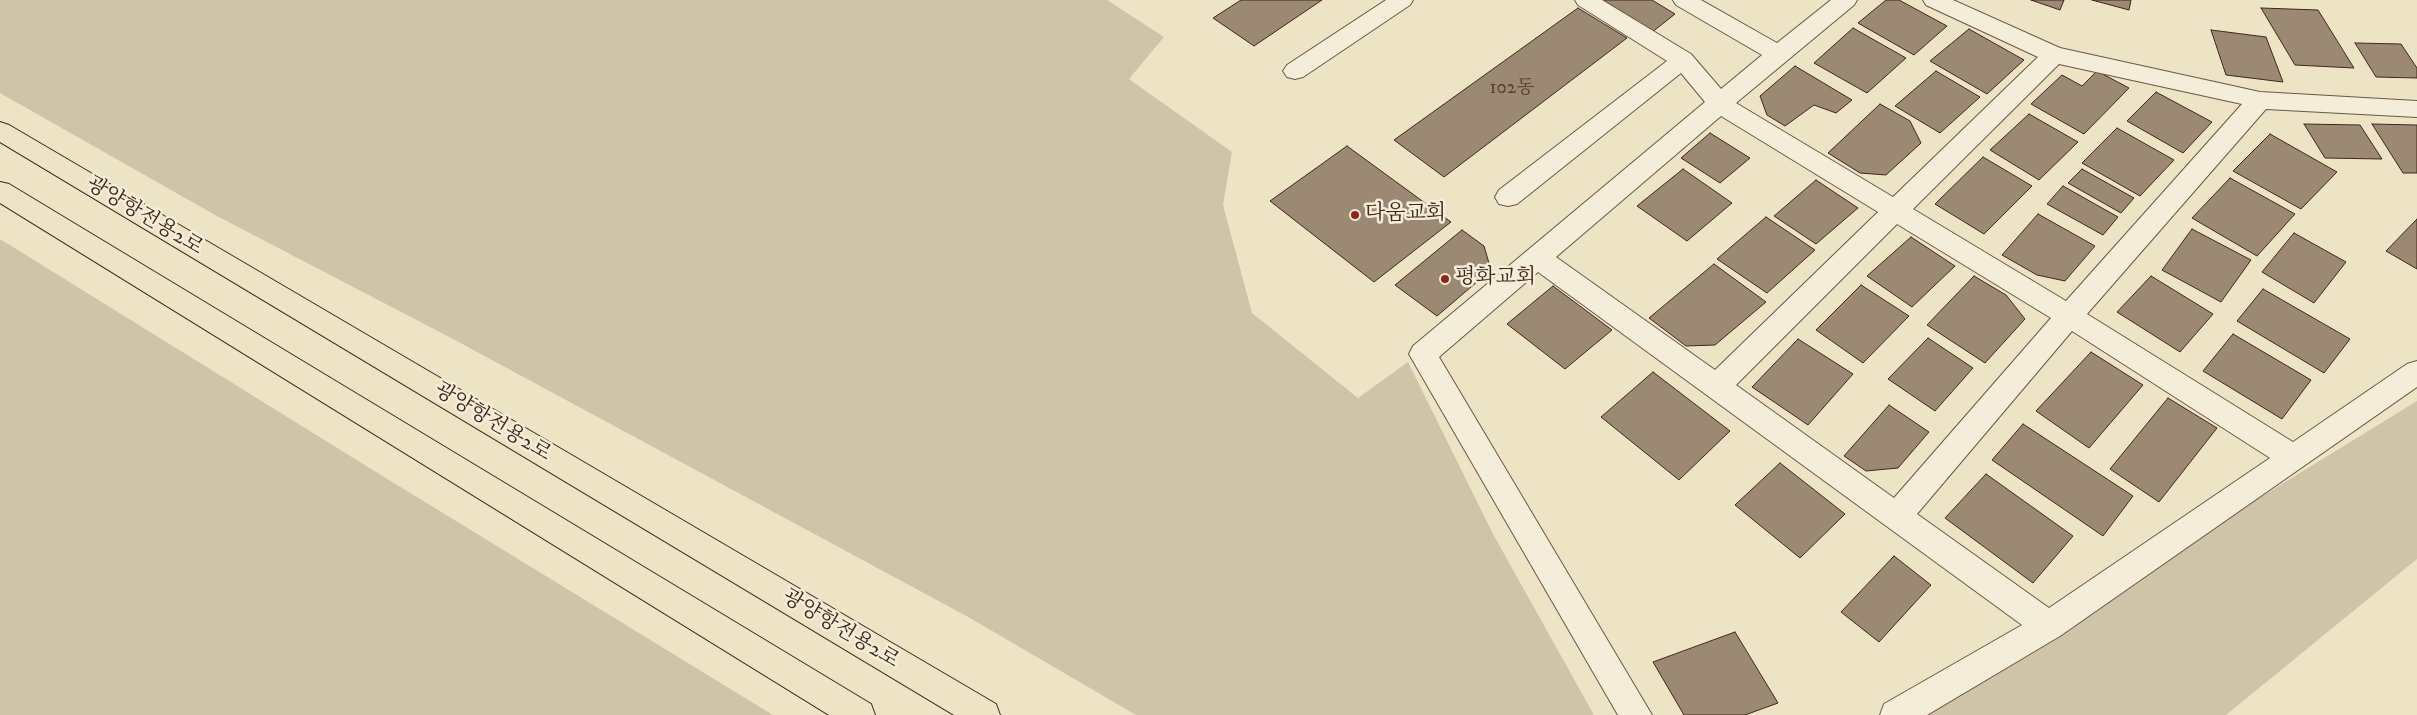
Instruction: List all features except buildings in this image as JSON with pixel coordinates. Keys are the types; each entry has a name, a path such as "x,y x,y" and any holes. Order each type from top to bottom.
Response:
{"highway":[{"name":"광양항전용2로","path":"0,131 984,715"},
{"path":"0,191 859,715"}],"street":[{"path":"1295,71 1402,0"},
{"path":"1586,0 1682,60 1720,104 2069,316 2292,457"},
{"path":"1684,0 1778,54"},
{"path":"1636,715 1423,354 1778,54 1846,0"},
{"path":"1934,0 2054,55 2260,100 2417,109"},
{"path":"1716,386 2054,55"},
{"path":"1508,197 1682,60"},
{"path":"1897,516 2069,316 2260,100"},
{"path":"1537,257 2049,626"},
{"path":"1896,715 2049,626 2417,372"}],"shaded area":[{"path":"0,0 1107,0 1164,37 1129,79 1232,152 1223,205 1252,313 1358,398 1408,362 1493,534 1594,715 1136,715 970,618 453,339 215,215 0,93"},
{"path":"0,239 389,480 773,715 0,715"},
{"path":"2417,401 2417,559 2226,715 1906,715"}],"place":[{"name":"다움교회","path":"1355,215"},
{"name":"평화교회","path":"1445,279"}]}
